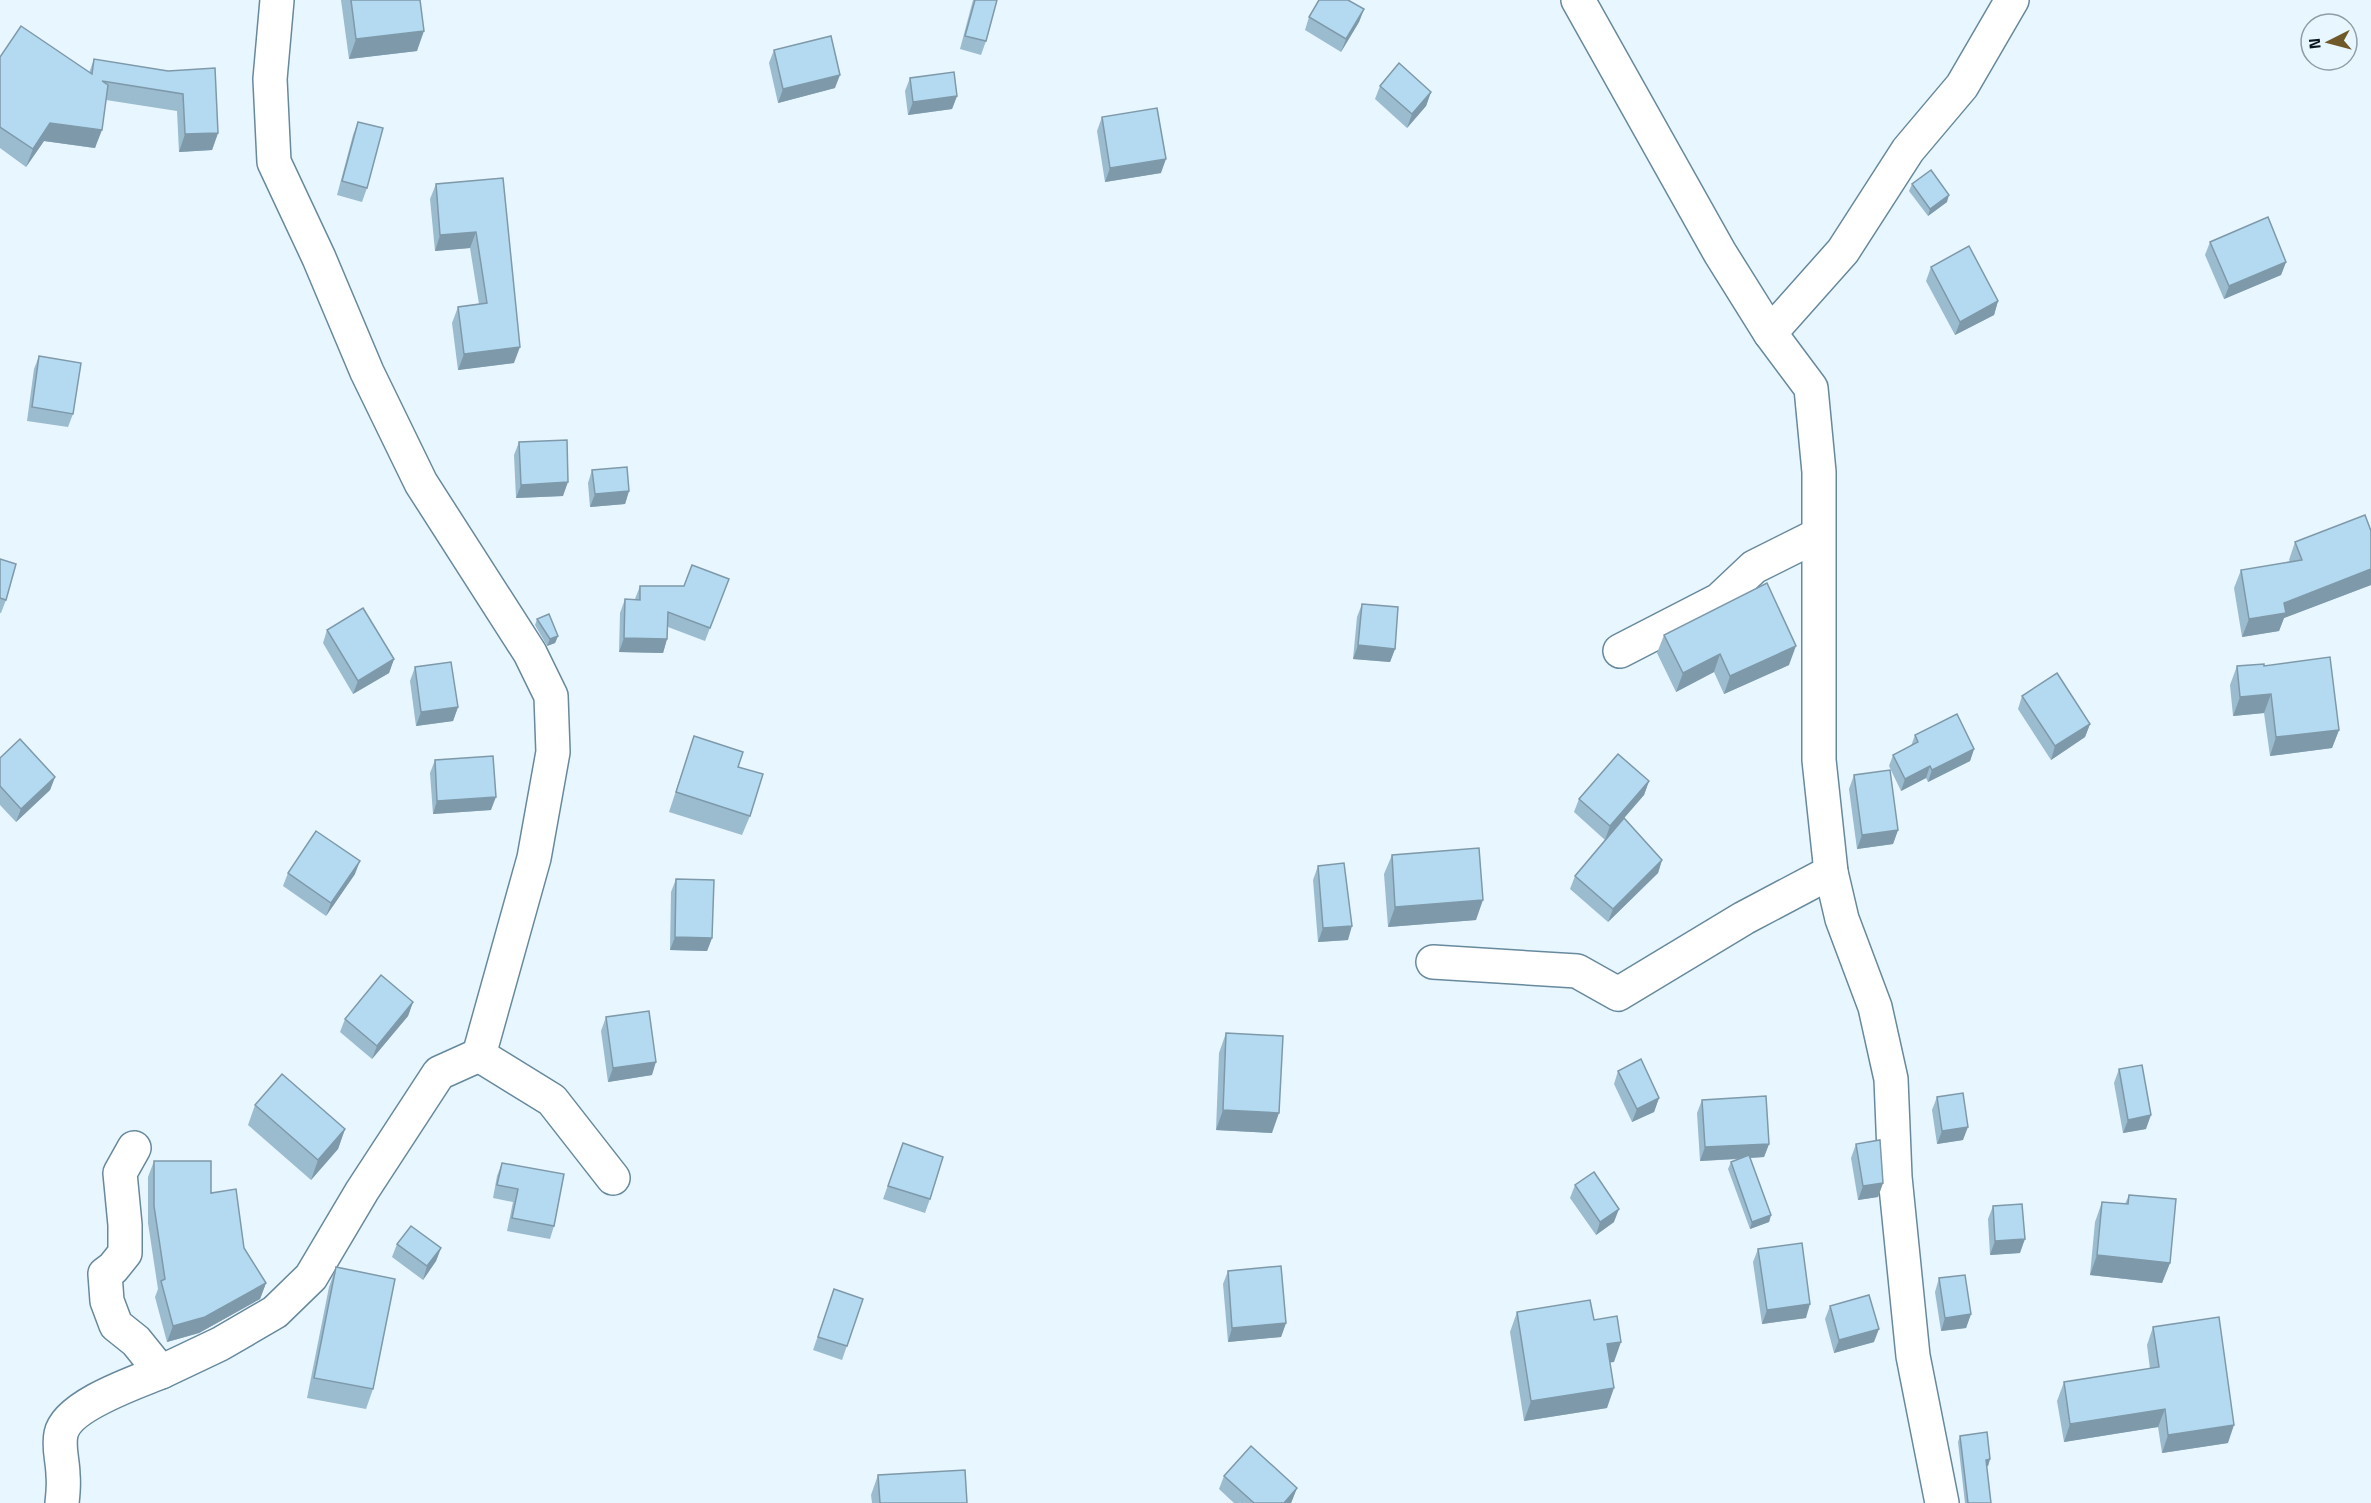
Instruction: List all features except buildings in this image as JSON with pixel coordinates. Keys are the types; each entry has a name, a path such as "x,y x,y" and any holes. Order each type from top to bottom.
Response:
{"street":[{"path":"277,0 270,79 274,162 319,258 367,372 422,483 530,652 550,696 553,752 534,858 479,1055"},
{"path":"1578,0 1720,253 1770,333 1811,388 1819,472 1819,760 1831,872 1842,919 1875,1006 1891,1079 1895,1177 1913,1356 1942,1503"},
{"path":"1770,333 1843,251 1908,150 1962,86 2012,0"},
{"path":"1620,651 1719,600 1754,567 1818,535"},
{"path":"1433,962 1577,971 1618,994 1743,918 1831,872"},
{"path":"479,1055 552,1100 613,1178"},
{"path":"62,1503 64,1476 60,1453 61,1431 72,1416 102,1395 161,1372 220,1344 274,1312 311,1277 362,1191 439,1073 479,1055"},
{"path":"134,1148 120,1173 125,1225 124,1253 113,1268 105,1274 107,1301 116,1325 136,1341 161,1372"}]}
